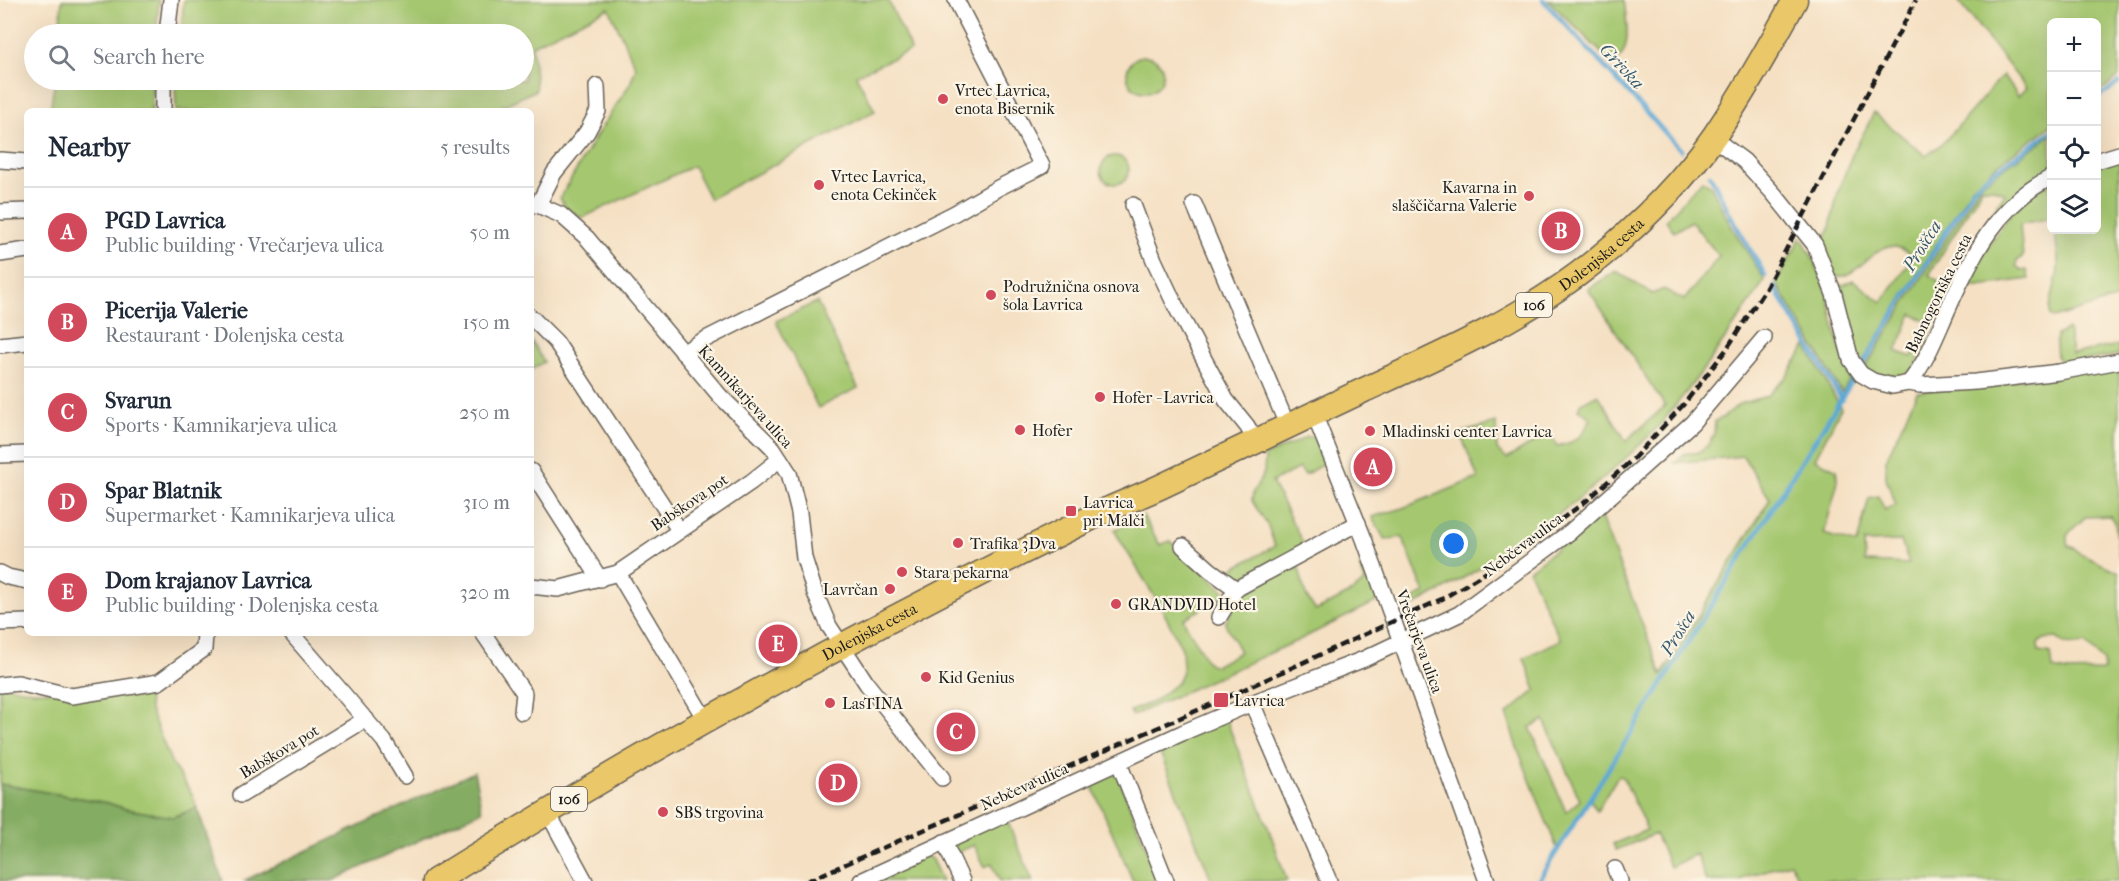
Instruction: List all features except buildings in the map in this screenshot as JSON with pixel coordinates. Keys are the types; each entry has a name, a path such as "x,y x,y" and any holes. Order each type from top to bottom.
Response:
{"main road":[{"name":"Dolenjska cesta","path":"435,881 547,812 842,646 1084,522 1472,340 1567,284 1622,238 1658,203 1713,138 1756,70 1795,0"}],"street":[{"path":"168,24 171,0"},
{"name":"Kamnikarjeva ulica","path":"683,353 698,343 955,213 1016,178 1042,166 956,0"},
{"name":"Kamnikarjeva ulica","path":"597,86 598,111 588,132 554,173 535,205 561,215 587,238 720,396 773,448 789,473 799,513 800,541 814,593 829,626 867,684 942,778"},
{"path":"163,90 164,108"},
{"path":"1713,138 1744,161 1815,245 1834,294 1851,360 1873,381 1893,386 1909,383 1920,385 1976,382 2059,372 2119,361"},
{"path":"2101,160 2119,154"},
{"path":"0,160 24,162"},
{"name":"Babnogoriška cesta","path":"1909,383 1928,356 1970,263 1995,223 2013,202 2047,180"},
{"path":"1194,204 1288,427"},
{"path":"1133,205 1154,260 1176,308 1226,400 1256,441"},
{"path":"0,212 24,211"},
{"path":"0,254 24,250"},
{"path":"534,320 556,342 679,530"},
{"name":"Nebčeva ulica","path":"861,881 1252,703 1401,643 1459,614 1570,532 1692,423 1764,338"},
{"path":"0,345 24,342"},
{"name":"Vrečarjeva ulica","path":"1314,414 1358,523 1488,881"},
{"path":"0,455 24,454"},
{"name":"Babškova pot","path":"534,586 558,589 618,573 780,459"},
{"path":"534,476 600,579"},
{"path":"1219,617 1236,589 1358,523"},
{"path":"1183,546 1236,589"},
{"path":"0,573 24,580"},
{"path":"618,573 706,721"},
{"path":"0,624 24,622"},
{"path":"0,685 18,683 72,696 159,682 204,649 205,636"},
{"path":"294,636 384,741 405,776"},
{"path":"485,636 524,693 522,712"},
{"path":"1252,703 1329,881"},
{"name":"Babškova pot","path":"241,795 366,719"},
{"path":"1119,763 1166,881"},
{"path":"547,812 585,881"},
{"path":"944,842 962,881"}],"green space":[{"path":"62,0 159,0 157,24 60,24"},
{"path":"184,0 888,0 911,50 856,75 875,111 710,199 693,166 582,218 566,208 560,198 630,84 636,68 609,8 534,44 534,24 182,24"},
{"path":"1548,0 1624,0 1627,35 1624,52 1620,59 1613,64"},
{"path":"1958,0 2119,0 2119,77 2101,90 2101,18 2047,18 2047,129 1998,164 1972,187 1860,366 1838,285 1844,285 1853,280 1882,302 1914,256 1900,248 1889,247 1880,250 1846,275 1834,277 1821,247 1829,231 1838,192 1852,155 1874,113 1926,156 1946,140 2003,75 2018,96 2026,88"},
{"path":"1145,56 1158,61 1163,74 1158,87 1145,92 1132,87 1127,74 1132,61"},
{"path":"534,68 536,90 498,108 176,108 175,90 534,90"},
{"path":"53,90 152,90 152,108 50,108"},
{"path":"2047,138 2047,175 1982,230 2005,193 1992,188 1982,188 1929,275 1951,289 1914,369 1901,377 1889,379 1864,369 1978,188","holes":["1912,314 1928,322 1912,357 1896,351"]},
{"path":"1115,156 1125,160 1129,170 1125,180 1115,184 1105,180 1101,170 1105,160"},
{"path":"2119,159 2119,269 2117,269 2119,298 2054,318 2050,315 2050,309 2058,263 2055,234 2101,234 2101,165"},
{"path":"1702,180 1711,186 1730,224 1765,280 1736,324 1661,423 1603,479 1512,548 1413,606 1410,600 1425,593 1402,537 1385,540 1372,517 1400,509 1478,478 1460,433 1496,423 1497,450 1507,459 1549,433 1557,446 1570,443 1578,438 1591,418 1578,409 1581,403 1598,394 1626,441 1665,406 1588,289 1616,271 1652,294 1664,289 1684,300 1719,256 1691,221 1674,232 1666,220"},
{"path":"2047,185 2047,219 2020,224 2023,257 2017,260 2016,267 2022,271 2027,270 2029,279 1970,287 1967,285 1970,273 2016,205"},
{"path":"1801,237 1822,278 1838,342 1854,373 1842,393 1776,283"},
{"path":"817,302 858,388 818,408 776,321"},
{"path":"2068,329 2072,354 2119,345 2119,355 2065,363 2057,358 2056,345 2057,335"},
{"path":"534,346 544,362 534,368"},
{"path":"1806,346 1841,408 1815,459 1837,470 1837,485 1824,534 1857,544 1869,498 1878,496 1885,510 1896,505 1886,479 1886,460 1917,392 2119,367 2119,557 2115,522 2111,516 2085,517 2067,536 2069,546 2075,548 2080,554 2119,572 2119,881 1855,881 1854,879 1800,881 1790,863 1748,876 1740,881 1706,881 1696,854 1670,867 1655,834 1616,850 1613,844 1647,830 1623,777 1620,776 1597,811 1590,799 1558,851 1515,742 1507,714 1536,690 1524,658 1560,640 1529,570 1600,515 1662,675 1770,499 1743,456 1675,463 1686,453 1697,453 1708,445 1714,435 1715,421 1724,417 1739,404 1767,396 1786,377","holes":["1901,541 1909,564 1865,562 1864,542","2057,638 2070,645 2085,643 2103,661 2104,671 2067,672 2053,669 2051,654 2039,652 2038,644 2044,639","1544,720 1580,800 1566,812 1530,727"]},
{"path":"1307,437 1314,437 1326,462 1305,475 1299,468 1272,482 1303,543 1301,551 1242,583 1218,574 1275,546 1268,526 1252,501 1253,492 1264,473 1265,456"},
{"path":"1143,516 1160,545 1170,541 1224,591 1225,596 1201,603 1200,610 1183,619 1208,663 1215,666 1240,652 1225,623 1241,594 1272,576 1299,568 1306,596 1316,611 1352,592 1365,581 1359,566 1364,563 1378,601 1299,640 1132,716 1130,711 1153,702 1177,683 1183,668 1182,649 1162,609 1114,530"},
{"path":"0,685 32,691 142,691 148,698 150,710 172,764 193,796 197,808 173,817 0,784"},
{"path":"1226,719 1287,881 1212,881 1159,750"},
{"path":"1116,770 1159,881 1133,881 1090,781"},
{"path":"474,772 482,811 332,881 243,881"},
{"path":"0,784 173,817 197,808 223,881 0,881"},
{"path":"1006,818 1033,881 1000,881 992,863 985,867 974,845 954,854 949,844"},
{"path":"924,856 931,858 942,881 872,881"}],"waterway":[{"name":"Grivka","path":"1543,0 1681,150"},
{"name":"Proščca","path":"2101,96 2119,83"},
{"name":"Prošca","path":"1538,881 1973,189 1984,178 2047,134"},
{"name":"Grivka","path":"1710,175 1765,275"},
{"name":"Grivka","path":"1774,287 1842,400"}],"railway":[{"path":"807,881 1221,700 1442,599 1495,567 1585,502 1633,459 1684,404 1726,350 1766,288 1916,0"}],"place":[{"name":"Vrtec Lavrica, enota Bisernik","path":"943,99"},
{"name":"Vrtec Lavrica, enota Cekinček","path":"819,185"},
{"name":"Kavarna in slaščičarna Valerie","path":"1529,196"},
{"name":"Picerija Valerie","path":"1561,231"},
{"name":"Podružnična osnova šola Lavrica","path":"991,295"},
{"name":"Hofer - Lavrica","path":"1100,397"},
{"name":"Hofer","path":"1020,430"},
{"name":"Mladinski center Lavrica","path":"1370,431"},
{"name":"PGD Lavrica","path":"1373,467"},
{"name":"Lavrica pri Malči","path":"1071,511"},
{"name":"Trafika 3Dva","path":"958,543"},
{"name":"Stara pekarna","path":"902,572"},
{"name":"Lavrčan","path":"890,589"},
{"name":"GRANDVID Hotel","path":"1116,604"},
{"name":"Dom krajanov Lavrica","path":"778,644"},
{"name":"Kid Genius","path":"926,677"},
{"name":"Lavrica","path":"1221,700"},
{"name":"LasTINA","path":"830,703"},
{"name":"Svarun","path":"956,732"},
{"name":"Spar Blatnik","path":"838,783"},
{"name":"SBS trgovina","path":"663,812"}]}
